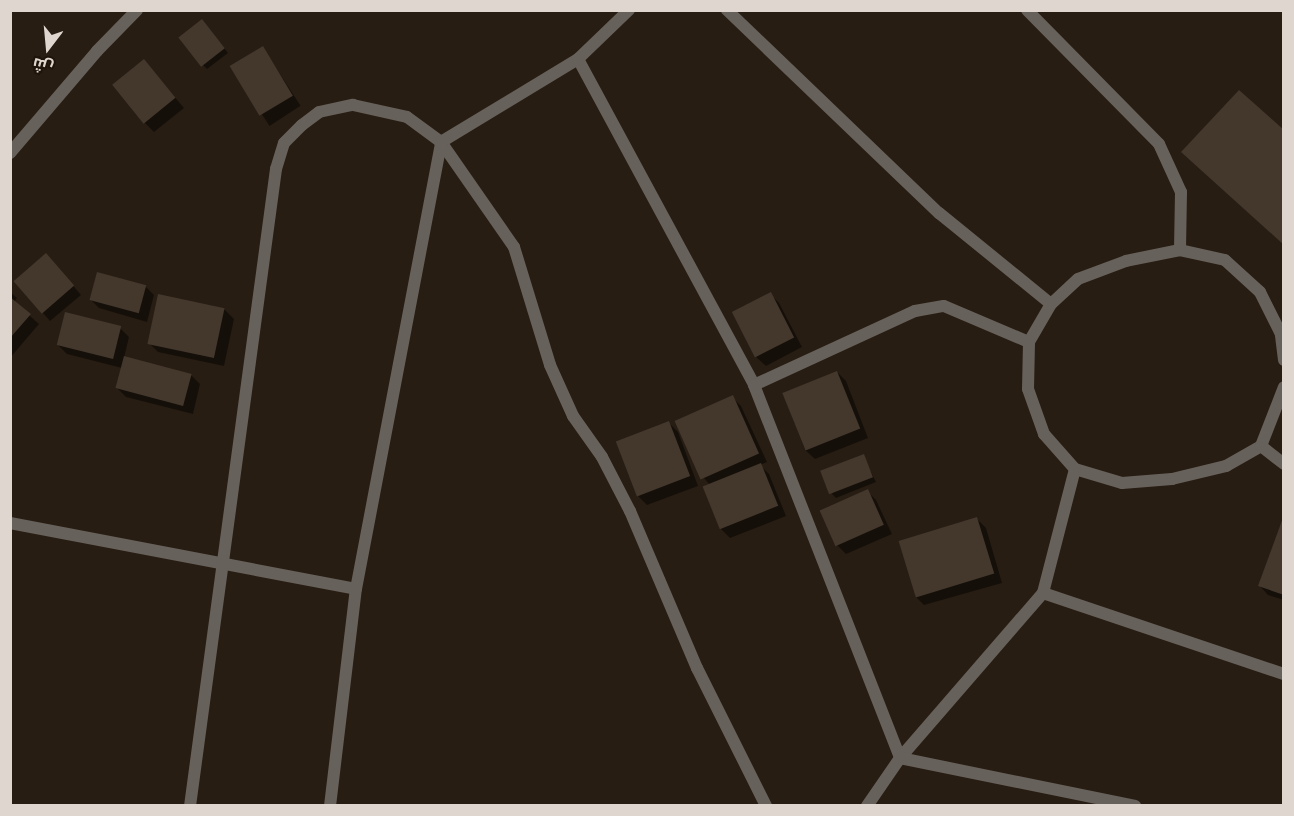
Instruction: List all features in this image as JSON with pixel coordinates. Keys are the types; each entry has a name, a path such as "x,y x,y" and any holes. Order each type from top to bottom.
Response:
{"street":[{"path":"10,153 137,10"},
{"path":"330,806 356,589 441,142 578,58 629,10"},
{"path":"727,10 939,213 1051,304"},
{"path":"1027,10 1159,144 1181,192 1180,250"},
{"path":"578,58 754,385 900,758"},
{"path":"190,806 220,561 276,170 284,143 319,112 353,105 407,117 441,142 514,248 550,365 573,416 602,457 630,511 697,668 766,806"},
{"path":"1284,360 1281,334 1260,292 1225,260 1180,250 1126,261 1078,279 1051,304 1029,342 1028,389 1044,434 1075,469 1122,483 1172,479 1226,466 1261,446 1284,387"},
{"path":"754,385 915,312 944,306 1029,342"},
{"path":"1261,446 1284,464"},
{"path":"867,806 900,758 1043,592 1075,469"},
{"path":"10,523 220,561 356,589"},
{"path":"1043,592 1284,674"},
{"path":"900,758 1135,806"}],"building":[{"path":"202,19 225,48 201,67 178,37"},
{"path":"263,46 293,96 259,116 230,66"},
{"path":"144,59 175,98 144,124 112,85"},
{"path":"1239,90 1284,130 1284,245 1181,152"},
{"path":"46,253 74,285 42,314 14,281"},
{"path":"97,272 146,285 139,313 89,300"},
{"path":"771,292 794,337 755,357 732,312"},
{"path":"158,294 225,308 214,358 147,344"},
{"path":"10,297 31,314 10,338"},
{"path":"65,312 121,326 113,359 57,345"},
{"path":"124,356 192,374 183,406 115,388"},
{"path":"837,371 860,428 806,451 782,393"},
{"path":"733,395 759,453 701,479 675,421"},
{"path":"669,421 690,476 637,497 616,441"},
{"path":"864,454 873,477 829,494 820,471"},
{"path":"761,463 778,506 720,529 703,487"},
{"path":"868,489 884,525 835,546 820,511"},
{"path":"1284,515 1284,595 1258,586"},
{"path":"977,517 994,573 916,597 899,541"}]}
